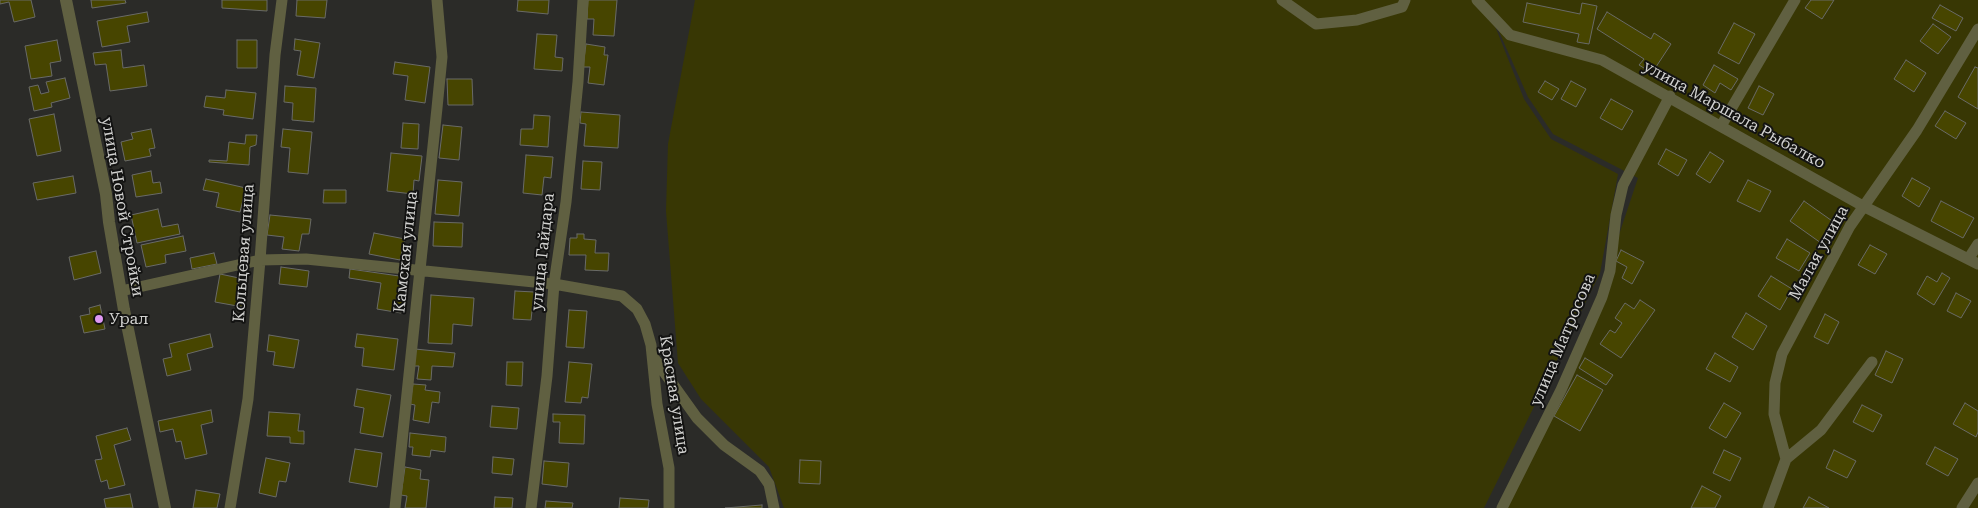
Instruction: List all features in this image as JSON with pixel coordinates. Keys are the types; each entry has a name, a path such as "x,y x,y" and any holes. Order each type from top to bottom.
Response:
{"street":[{"name":"улица Новой Стройки","path":"66,0 106,194 121,291 165,508"},
{"name":"Кольцевая улица","path":"230,508 248,399 275,55 282,0"},
{"name":"Камская улица","path":"395,508 442,57 437,0"},
{"name":"улица Гайдара","path":"531,508 547,376 554,284 566,202 578,82 582,0"},
{"path":"1282,0 1316,24 1357,20 1402,7 1405,0"},
{"name":"улица Маршала Рыбалко","path":"1477,0 1510,36 1602,60 1670,96 1863,206 1974,261"},
{"path":"1721,126 1795,0"},
{"name":"Малая улица","path":"1786,459 1774,414 1777,370 1790,337 1809,306 1838,246 1863,206 1918,130 1978,29"},
{"name":"улица Матросова","path":"1502,508 1561,390 1602,297 1610,271 1616,215 1623,185 1670,96"},
{"path":"1974,261 1978,244"},
{"path":"121,291 260,260 306,259 554,284"},
{"name":"Красная улица","path":"554,284 622,296 637,309 645,324 654,358 657,404 669,468 669,508"},
{"path":"654,358 698,418 724,445 760,471 769,484 774,508"},
{"path":"1768,508 1786,459 1821,430 1872,362"},
{"path":"1962,508 1978,483"}],"shaded area":[{"path":"695,0 1476,0 1495,26 1524,99 1551,139 1618,174 1600,273 1484,508 784,508 769,467 701,399 678,363 666,211 668,144"},
{"path":"1481,0 1978,0 1978,508 1505,508 1567,390 1638,178 1553,134 1528,97 1489,9"}],"building":[{"path":"0,0 31,0 35,17 14,22 9,2 0,4"},
{"path":"91,0 125,0 126,3 92,8"},
{"path":"222,0 267,0 267,11 222,8"},
{"path":"297,0 327,0 325,18 296,16"},
{"path":"518,0 549,0 548,14 517,11"},
{"path":"588,0 617,0 614,36 593,35 594,19 587,19"},
{"path":"1811,0 1834,0 1822,19 1805,8"},
{"path":"1527,3 1580,14 1582,3 1597,6 1589,44 1577,42 1579,34 1523,22"},
{"path":"1940,5 1963,18 1956,31 1932,18"},
{"path":"147,12 149,22 127,26 130,42 102,47 97,21"},
{"path":"1607,12 1651,39 1654,33 1671,44 1652,73 1639,65 1644,59 1597,29"},
{"path":"1734,23 1755,34 1739,64 1718,53"},
{"path":"1933,24 1951,37 1938,54 1920,41"},
{"path":"537,34 557,35 555,57 563,58 562,71 534,69"},
{"path":"295,39 320,43 314,78 297,75 301,51 294,50"},
{"path":"57,40 61,61 50,63 52,76 31,79 25,46"},
{"path":"237,40 257,40 257,68 237,68"},
{"path":"586,44 605,47 604,55 608,55 604,85 588,83 590,67 583,67"},
{"path":"121,50 123,68 144,65 147,86 110,91 106,64 95,65 93,53"},
{"path":"1906,60 1926,73 1914,92 1894,79"},
{"path":"395,62 430,67 425,103 405,100 408,76 393,74"},
{"path":"1714,65 1738,79 1731,90 1720,83 1715,93 1703,85"},
{"path":"1975,67 1978,68 1978,109 1958,97"},
{"path":"65,78 70,98 51,103 52,107 34,111 29,87 38,85 41,94 49,92 46,82"},
{"path":"447,79 472,79 473,105 448,105"},
{"path":"1545,81 1559,89 1552,100 1538,92"},
{"path":"1571,81 1586,89 1576,107 1561,99"},
{"path":"285,86 316,88 314,122 292,120 293,103 284,102"},
{"path":"1759,86 1774,94 1763,115 1748,108"},
{"path":"226,90 256,93 253,119 223,115 224,110 204,107 206,96 225,98"},
{"path":"1611,99 1633,111 1622,130 1600,118"},
{"path":"1945,111 1966,123 1956,139 1935,126"},
{"path":"581,112 620,115 618,148 584,146 586,124 580,123"},
{"path":"54,114 61,151 37,156 29,119"},
{"path":"534,115 550,116 548,147 520,145 521,129 533,129"},
{"path":"403,123 419,124 418,149 401,148"},
{"path":"443,125 462,127 459,160 439,158"},
{"path":"151,129 155,148 149,149 151,156 125,161 121,142 133,139 131,133"},
{"path":"283,129 312,132 308,174 288,172 290,148 281,147"},
{"path":"246,135 257,135 256,145 250,147 249,165 209,162 209,160 227,161 229,142 245,144"},
{"path":"1666,149 1687,160 1678,176 1658,164"},
{"path":"1710,152 1724,161 1710,183 1696,174"},
{"path":"391,153 422,156 419,181 414,180 413,194 387,191"},
{"path":"526,155 553,157 551,178 544,177 542,195 523,193"},
{"path":"583,161 602,162 600,190 581,189"},
{"path":"151,171 153,183 160,182 162,193 136,197 132,175"},
{"path":"73,176 76,193 37,200 33,183"},
{"path":"1912,178 1930,188 1919,207 1902,196"},
{"path":"206,179 246,188 240,212 216,207 219,193 203,190"},
{"path":"438,180 462,182 459,216 435,214"},
{"path":"1748,180 1771,191 1760,212 1737,201"},
{"path":"324,190 346,190 346,203 323,203"},
{"path":"1804,201 1835,223 1821,243 1790,221"},
{"path":"1941,201 1974,218 1963,238 1931,221"},
{"path":"158,209 162,227 178,224 180,234 137,243 131,215"},
{"path":"270,215 311,219 309,234 302,234 299,251 282,249 284,237 267,235"},
{"path":"434,222 463,223 462,247 433,246"},
{"path":"374,233 405,239 400,260 369,254"},
{"path":"577,234 584,234 584,239 596,240 595,253 609,253 608,271 585,270 586,255 569,255 570,238 577,238"},
{"path":"183,236 186,251 165,255 166,263 146,267 141,245"},
{"path":"1787,239 1810,253 1799,271 1776,258"},
{"path":"1870,245 1887,254 1875,274 1858,265"},
{"path":"1621,250 1644,262 1632,284 1622,278 1627,267 1616,261"},
{"path":"96,251 101,273 74,280 69,257"},
{"path":"214,253 217,264 192,269 190,258"},
{"path":"281,267 309,271 307,287 279,284"},
{"path":"350,269 406,277 401,313 377,309 381,283 349,278"},
{"path":"1942,273 1950,278 1934,305 1917,294 1927,276 1937,282"},
{"path":"220,274 239,278 237,294 245,295 243,307 215,302"},
{"path":"1771,276 1792,289 1780,310 1758,296"},
{"path":"515,291 534,292 531,320 513,319"},
{"path":"1956,293 1971,301 1961,318 1947,311"},
{"path":"431,295 474,298 472,326 453,324 452,344 428,343"},
{"path":"1640,300 1655,310 1621,358 1600,344 1610,330 1615,333 1622,323 1615,318 1625,303 1634,309"},
{"path":"100,305 105,329 84,333 80,316 90,314 89,308"},
{"path":"569,310 587,311 584,348 566,347"},
{"path":"1746,313 1767,326 1753,350 1732,337"},
{"path":"1825,314 1839,322 1828,344 1814,337"},
{"path":"210,334 213,347 187,354 191,370 167,376 163,359 172,357 169,344"},
{"path":"357,334 398,339 394,370 362,366 364,348 355,347"},
{"path":"269,335 299,340 294,368 273,365 275,352 267,351"},
{"path":"415,349 455,353 453,367 432,366 431,380 417,379 419,366 414,366"},
{"path":"1886,351 1903,359 1892,383 1875,375"},
{"path":"1715,353 1738,367 1730,382 1706,369"},
{"path":"1585,358 1613,375 1606,385 1579,368"},
{"path":"507,362 523,362 522,386 506,385"},
{"path":"569,362 592,364 588,398 582,397 581,403 565,402"},
{"path":"1577,375 1603,390 1580,431 1554,416"},
{"path":"413,384 426,385 425,390 440,392 439,403 432,402 429,423 413,420 415,405 410,404"},
{"path":"357,389 391,395 383,437 360,433 364,408 354,406"},
{"path":"1724,403 1741,413 1726,438 1709,428"},
{"path":"1965,403 1978,411 1978,432 1976,437 1953,424"},
{"path":"1862,405 1882,415 1873,432 1853,422"},
{"path":"492,406 519,408 517,429 490,427"},
{"path":"211,410 213,422 201,425 207,454 185,459 181,441 176,442 173,429 160,432 158,421"},
{"path":"269,412 300,414 298,431 304,431 304,444 290,443 290,437 267,436"},
{"path":"553,414 585,415 584,444 559,443 560,422 553,422"},
{"path":"127,428 131,440 114,445 125,485 109,489 107,480 101,482 95,460 102,459 96,436"},
{"path":"410,433 446,437 445,452 431,450 430,457 412,455 413,447 409,447"},
{"path":"1935,447 1958,459 1948,476 1926,464"},
{"path":"355,449 382,453 377,487 349,482"},
{"path":"1724,450 1741,458 1730,481 1713,473"},
{"path":"1834,450 1856,461 1847,478 1826,468"},
{"path":"493,457 514,459 512,475 492,473"},
{"path":"266,458 290,463 286,482 279,481 276,497 259,493"},
{"path":"800,460 821,461 820,484 799,483"},
{"path":"544,461 569,463 567,487 542,484"},
{"path":"405,467 421,470 420,479 429,480 426,508 405,508 407,496 401,495"},
{"path":"1702,486 1721,496 1715,508 1691,508"},
{"path":"196,490 220,494 217,508 193,508"},
{"path":"130,494 133,508 106,508 104,499"},
{"path":"495,497 513,498 512,508 494,508"},
{"path":"1809,497 1829,508 1803,508"},
{"path":"620,498 649,500 648,508 619,508"},
{"path":"546,501 573,503 572,508 545,508"},
{"path":"762,505 762,508 725,508"}],"place":[{"name":"Урал","path":"99,319"}]}
